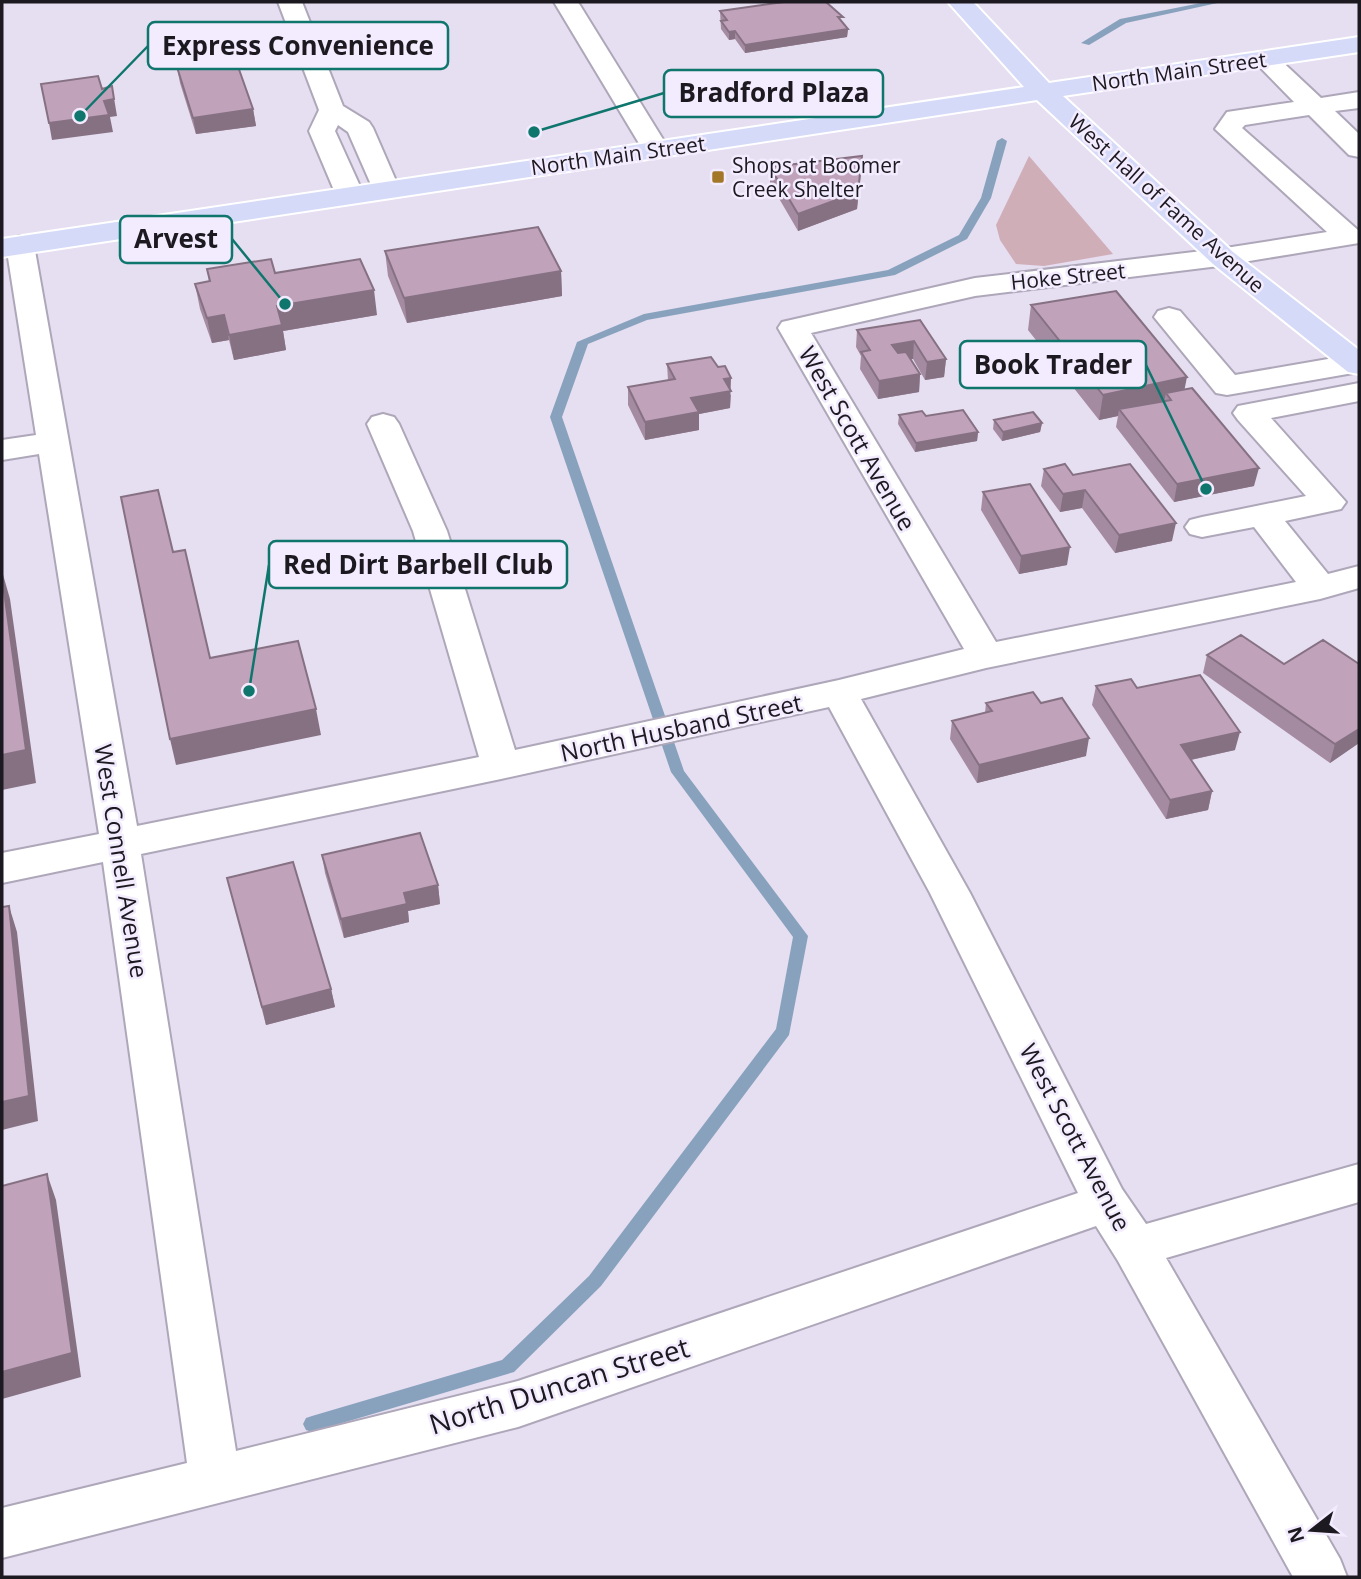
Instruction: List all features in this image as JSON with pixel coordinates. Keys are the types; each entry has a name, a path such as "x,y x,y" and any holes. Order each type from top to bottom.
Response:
{"main road":[{"name":"West Hall of Fame Avenue","path":"960,2 1043,92 1223,258 1354,361"},
{"name":"North Main Street","path":"11,246 1359,44"}],"street":[{"path":"290,2 332,110 360,128 386,190"},
{"path":"566,2 656,149"},
{"path":"1265,59 1359,149"},
{"path":"1354,236 1228,129 1236,118 1359,100"},
{"path":"332,110 322,131 350,195"},
{"name":"Hoke Street","path":"914,298 1000,283 1292,249 1354,236"},
{"name":"West Connell Avenue","path":"11,246 53,442 120,843 215,1480"},
{"name":"West Scott Avenue","path":"914,298 793,328 986,656"},
{"path":"1169,317 1227,386 1354,361"},
{"path":"1202,527 1329,502 1249,412 1354,361"},
{"path":"383,424 430,531 501,766"},
{"path":"2,450 53,442"},
{"path":"1262,516 1320,588"},
{"name":"North Husband Street","path":"2,868 501,766 839,692 986,656 1320,588 1359,577"},
{"name":"West Scott Avenue","path":"839,692 950,893 1106,1203 1135,1247 1321,1577"},
{"path":"1135,1247 1359,1183"},
{"name":"North Duncan Street","path":"2,1534 518,1404 1106,1203"}],"shaded area":[{"path":"1029,156 1113,254 1044,266 1016,264 1000,240 996,225"}],"building":[{"path":"784,2 826,2 843,17 838,17 848,29 745,45 735,31 729,32 721,21 727,20 720,11"},
{"path":"235,58 253,109 193,118 177,67"},
{"path":"98,76 102,89 112,86 114,99 104,101 109,115 49,123 41,84"},
{"path":"862,156 858,192 798,214 770,167"},
{"path":"538,227 561,271 404,298 385,251"},
{"path":"271,259 275,273 360,259 374,290 277,306 282,325 229,335 224,315 207,318 195,284 210,281 207,269"},
{"path":"1116,291 1187,377 1103,395 1031,305"},
{"path":"920,320 946,359 927,362 914,341 892,345 898,353 906,352 920,374 879,381 861,352 870,350 857,330"},
{"path":"711,357 718,367 725,366 731,378 724,379 731,391 691,398 699,412 645,422 628,387 675,379 667,364"},
{"path":"1192,388 1259,468 1177,484 1119,409 1171,400 1166,393"},
{"path":"963,410 978,432 916,443 899,415 922,411 926,416"},
{"path":"1033,412 1042,423 1003,432 994,420"},
{"path":"1065,464 1073,475 1130,464 1176,523 1119,535 1085,490 1063,494 1044,469"},
{"path":"1030,484 1070,547 1021,556 983,492"},
{"path":"158,490 173,552 185,550 210,658 298,641 316,709 170,739 121,497"},
{"path":"2,577 26,750 2,755"},
{"path":"1241,635 1284,664 1323,640 1359,664 1359,729 1335,744 1207,655"},
{"path":"1200,675 1240,732 1181,745 1212,791 1170,800 1096,686 1131,679 1137,688"},
{"path":"1033,692 1041,703 1062,698 1089,738 979,765 952,721 992,711 986,703"},
{"path":"420,833 438,885 404,893 407,904 341,919 322,855"},
{"path":"293,862 331,989 262,1007 227,878"},
{"path":"9,906 29,1096 2,1102 2,907"},
{"path":"47,1174 72,1353 2,1372 2,1186"}],"waterway":[{"path":"1086,43 1123,21 1218,2"},
{"path":"312,1424 508,1366 595,1281 783,1031 801,936 678,772 556,417 583,342 644,317 891,273 963,237 986,198 1002,141"}],"place":[{"name":"Express Convenience","path":"80,116"},
{"name":"Bradford Plaza","path":"534,132"},
{"name":"Shops at Boomer Creek Shelter","path":"718,177"},
{"name":"Arvest","path":"285,304"},
{"name":"Book Trader","path":"1206,489"},
{"name":"Red Dirt Barbell Club","path":"249,691"}]}
